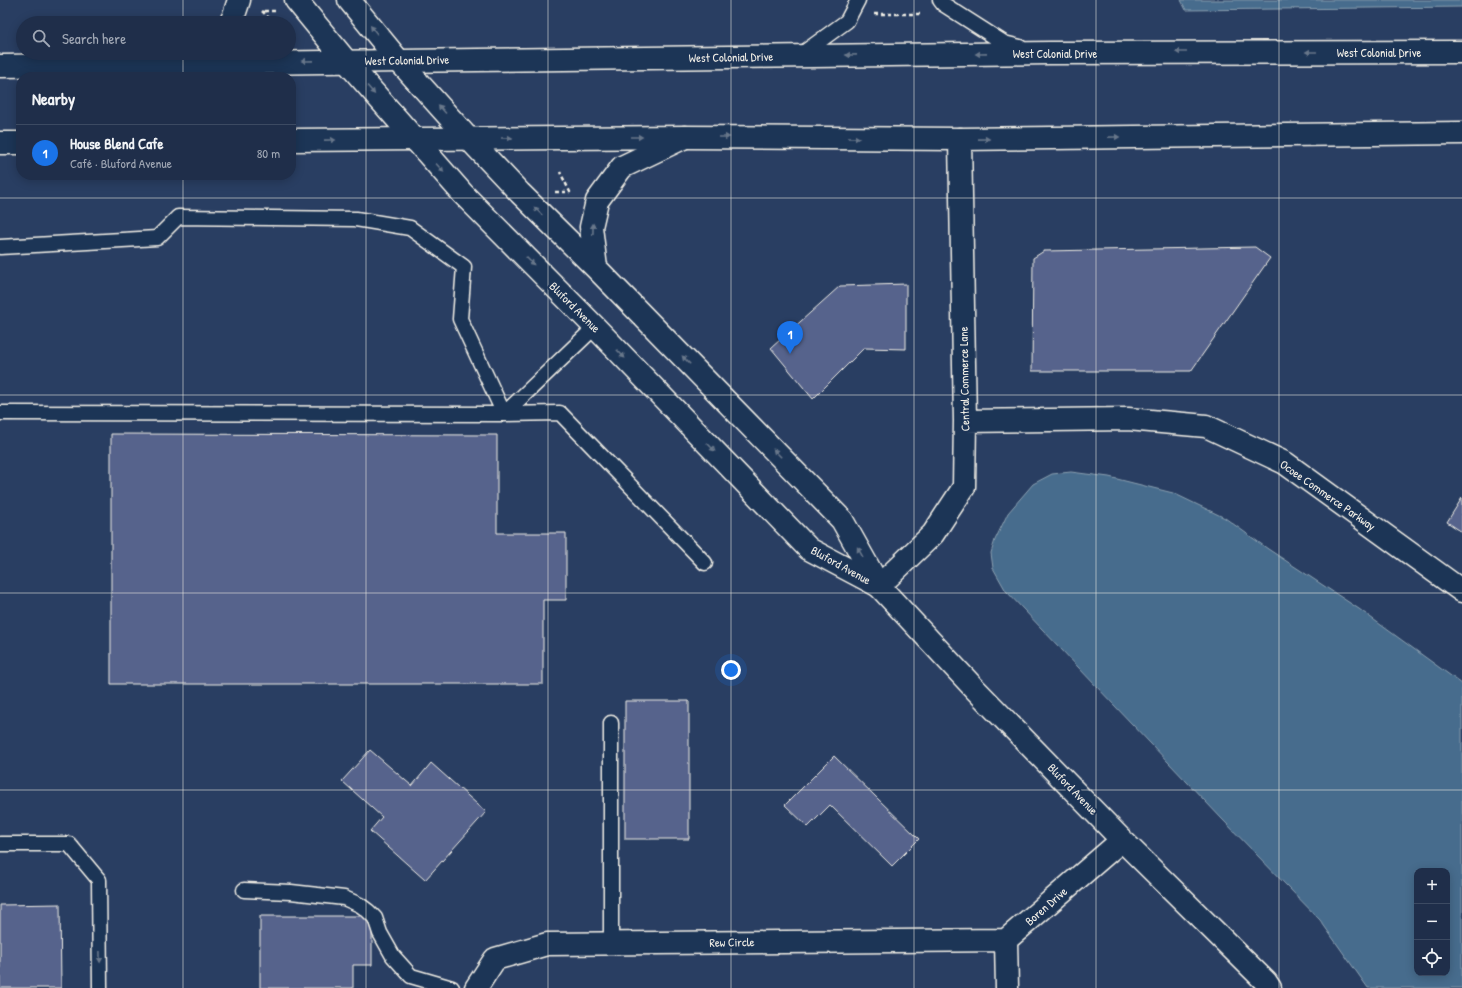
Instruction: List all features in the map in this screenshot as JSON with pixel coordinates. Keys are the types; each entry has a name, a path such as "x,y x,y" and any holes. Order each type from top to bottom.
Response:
{"main road":[{"path":"234,16 239,0"},
{"name":"Bluford Avenue","path":"296,0 346,61 463,194 595,327 809,549 878,586"},
{"name":"Bluford Avenue","path":"349,0 398,60 520,193 596,268 842,520 878,586 974,688 1122,840 1266,982 1270,988"},
{"name":"West Colonial Drive","path":"296,60 346,61 1050,53 1462,52"},
{"name":"West Colonial Drive","path":"0,66 154,60"},
{"path":"296,140 685,137 960,139 1462,133"},
{"path":"596,268 592,227 597,201 622,167 685,137"},
{"name":"Central Commerce Lane","path":"878,586 933,534 964,487 965,421 960,139"},
{"path":"0,143 16,143"},
{"name":"Ocoee Commerce Parkway","path":"965,421 1128,419 1206,426 1285,463 1462,591"},
{"name":"Boren Drive","path":"1006,940 1122,840"},
{"path":"1006,940 1007,988"},
{"name":"Rew Circle","path":"476,988 495,959 547,944 1006,940"}],"lane":[{"path":"798,56 847,21 858,0"},
{"path":"940,0 943,4 1004,43 1050,53"},
{"path":"0,247 157,238 178,217 356,219 410,228 464,267 460,319 504,414"},
{"path":"504,414 595,327"},
{"path":"0,413 560,413 705,563"},
{"path":"611,723 611,943"},
{"path":"0,844 69,844 99,880 100,988"},
{"path":"244,890 291,892 344,898 360,905 374,918 380,933 393,956 411,976 452,988"}],"path":[{"path":"258,9 263,11 277,11"},
{"path":"263,11 268,16"},
{"path":"871,14 926,14"},
{"path":"552,192 570,192 560,172"}],"water":[{"path":"1181,0 1462,0 1462,7 1186,10"},
{"path":"1071,472 1109,477 1173,493 1225,518 1268,549 1359,609 1462,684 1462,988 1368,988 1320,920 1006,591 993,568 991,553 995,540 1008,513 1033,484 1052,474"}],"building":[{"path":"1255,247 1270,258 1191,371 1032,371 1033,258 1044,251"},
{"path":"906,284 906,349 864,348 813,399 771,348 840,286"},
{"path":"111,434 497,435 497,533 566,533 566,600 543,600 543,684 111,684"},
{"path":"1462,498 1462,532 1447,522"},
{"path":"625,701 689,701 689,839 625,839"},
{"path":"370,750 412,786 431,763 486,812 425,880 370,831 382,817 342,781"},
{"path":"834,756 919,839 892,866 830,805 808,827 785,805"},
{"path":"60,904 61,988 0,988 0,905"},
{"path":"260,916 372,916 372,965 353,965 353,988 260,988"}],"place":[{"name":"House Blend Cafe","path":"790,354"}]}
